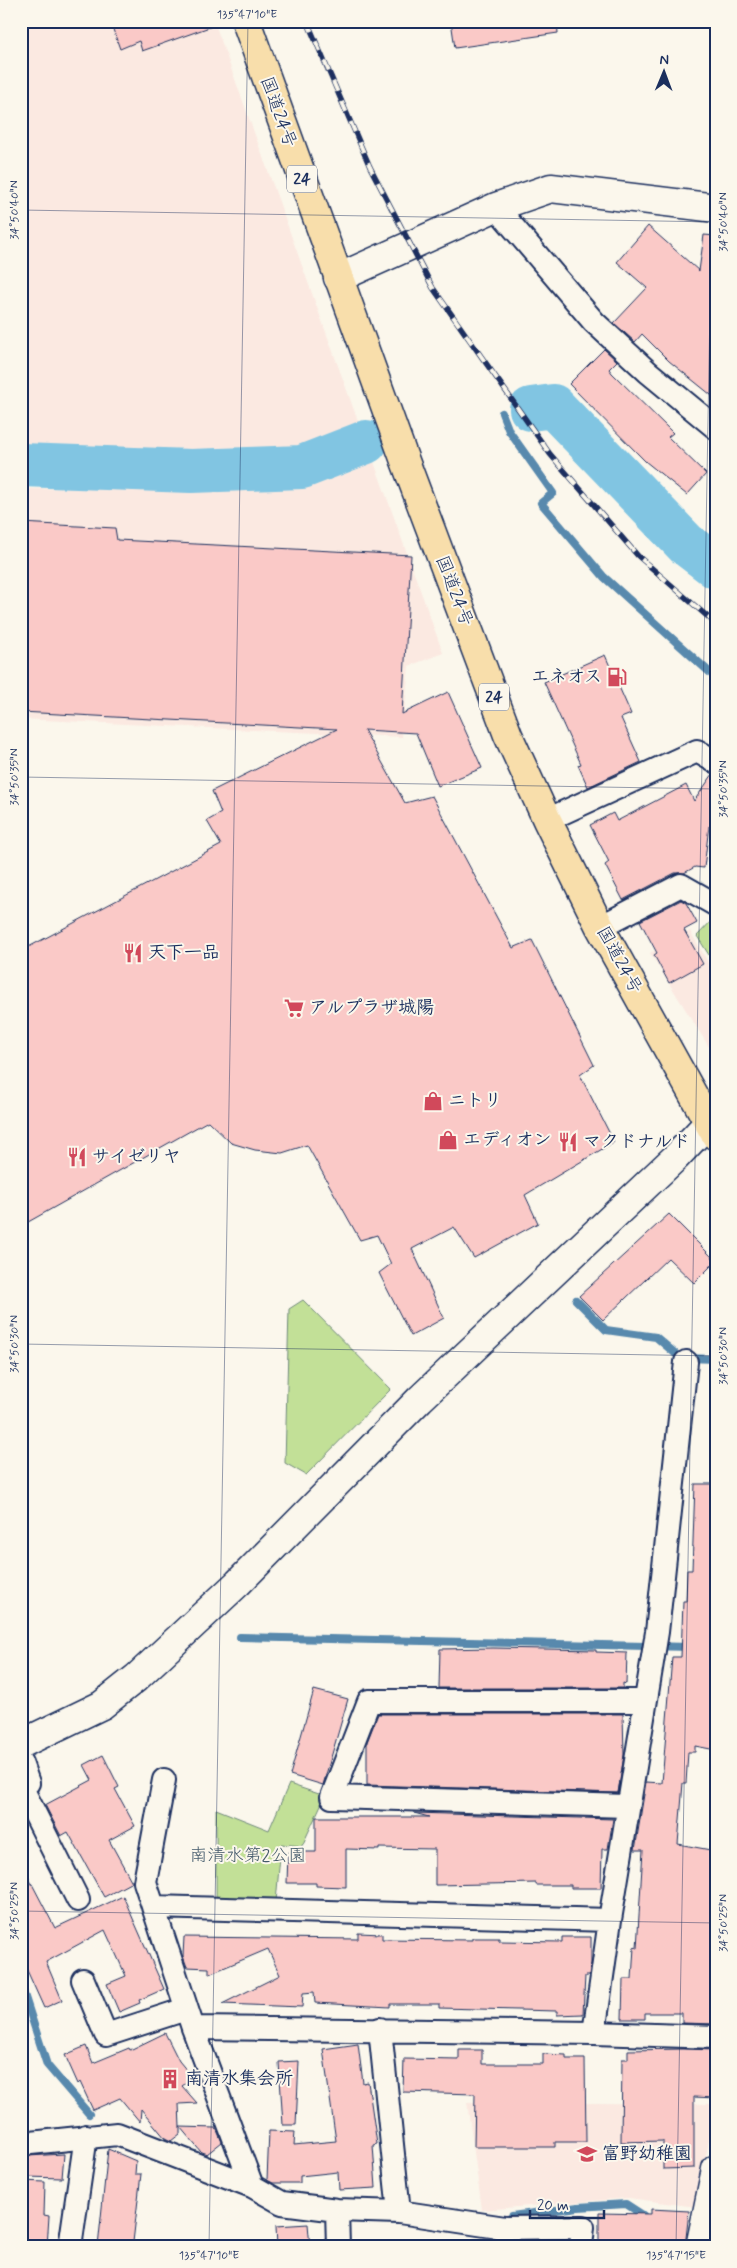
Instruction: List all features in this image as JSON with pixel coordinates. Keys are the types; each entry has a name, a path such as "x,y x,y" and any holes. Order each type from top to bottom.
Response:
{"highway":[{"name":"国道24号","path":"246,21 338,278 508,735 547,820 600,927 712,1129"}],"street":[{"path":"338,278 496,208 551,188 716,208"},
{"path":"496,208 594,322 648,372 716,428"},
{"path":"547,820 697,751 716,762"},
{"path":"600,927 681,885 716,905"},
{"path":"21,1744 102,1705 136,1678 238,1583 420,1399 669,1163 712,1129"},
{"path":"594,2033 627,1806 650,1662 657,1632 686,1362"},
{"path":"627,1806 332,1797 369,1701 644,1701"},
{"path":"21,1763 28,1783 22,1788 78,1900"},
{"path":"164,1780 145,1882 189,2018 252,2186"},
{"path":"153,1907 610,1920"},
{"path":"83,1980 106,2034 189,2018 380,2029 716,2037"},
{"path":"380,2029 400,2212"},
{"path":"21,2144 117,2134 252,2186 282,2203 337,2210 400,2212 505,2228 583,2227 581,2247"},
{"path":"70,2247 86,2136"},
{"path":"700,2247 716,2168"},
{"path":"337,2210 338,2247"}],"shaded area":[{"path":"21,21 214,21 359,424 298,449 21,457"},
{"path":"370,451 443,653 409,666 402,737 21,719 21,489 120,487 121,476 303,472"},
{"path":"690,931 716,976 716,1058 650,953"},
{"path":"467,2102 716,2104 696,2207 629,2198 482,2210"}],"green space":[{"path":"716,916 716,966 697,936"},
{"path":"303,1300 391,1389 306,1475 285,1463 289,1309"},
{"name":"南清水第2公園","path":"289,1784 325,1796 302,1846 281,1844 276,1902 216,1901 216,1809 269,1830"}],"building":[{"path":"110,21 217,21 218,24 142,51 139,41 120,49"},
{"path":"451,21 557,21 558,33 455,48"},
{"path":"648,226 699,271 704,235 716,236 716,399 669,361 642,334 635,342 614,323 647,288 617,262"},
{"path":"604,349 617,361 609,369 612,373 673,433 668,437 706,474 687,495 645,461 569,384"},
{"name":"アルプラザ城陽","path":"21,523 115,528 117,540 411,555 402,714 448,692 482,768 438,786 416,733 364,730 405,803 432,796 513,948 532,940 594,1065 580,1075 614,1142 525,1195 538,1223 474,1258 454,1227 412,1249 444,1318 411,1336 379,1273 391,1264 377,1235 360,1240 307,1145 282,1153 255,1150 231,1143 208,1121 21,1226 21,951 221,845 207,821 221,813 212,791 337,729 21,712"},
{"path":"605,655 631,714 621,718 641,762 588,787 578,765 581,764 544,682"},
{"path":"713,774 716,775 716,831 709,826 704,868 695,867 684,873 675,873 623,900 605,865 609,862 590,825 613,813 617,821 686,785 694,801"},
{"path":"681,900 686,903 697,923 684,930 703,964 669,983 654,955 657,953 640,921"},
{"path":"669,1214 716,1261 694,1283 668,1258 603,1320 579,1296"},
{"path":"695,1484 716,1484 714,1659 716,1660 716,1750 695,1746 695,1752 688,1752 686,1783 683,1783 678,1844 716,1851 716,2024 682,2023 682,2013 645,2013 645,2019 622,2019 623,1979 632,1979 634,1947 637,1948 643,1850 635,1850 646,1782 662,1783 672,1657 681,1657 683,1601 686,1601 687,1570 692,1570"},
{"path":"440,1649 596,1650 596,1652 627,1653 626,1684 623,1683 623,1688 439,1688"},
{"path":"314,1690 348,1699 323,1785 290,1775"},
{"path":"378,1714 623,1714 624,1755 618,1793 367,1785 367,1742"},
{"path":"103,1755 119,1787 115,1789 135,1826 109,1840 132,1882 104,1897 68,1832 61,1836 45,1805 92,1780 84,1765"},
{"path":"414,1813 613,1819 608,1849 602,1849 601,1888 571,1888 571,1885 536,1885 536,1883 435,1885 435,1849 379,1848 379,1850 346,1849 346,1887 316,1886 316,1883 287,1883 288,1852 316,1852 316,1817 429,1817"},
{"path":"21,1863 55,1928 123,1896 164,1989 139,2000 140,2003 119,2012 107,1984 126,1976 105,1930 46,1962 62,2000 44,2008 21,1957"},
{"path":"358,1933 382,1934 382,1939 472,1940 472,1938 499,1938 499,1941 562,1942 562,1937 591,1937 591,1963 589,1976 585,1976 583,2014 557,2015 557,2011 439,2008 439,2004 390,2004 390,2007 315,2003 314,1992 303,1993 302,2007 222,2004 280,1975 268,1949 209,1974 209,1968 187,1967 183,1956 184,1937 358,1939"},
{"path":"165,2033 179,2061 193,2078 182,2086 197,2103 179,2104 180,2134 171,2141 165,2138 141,2109 140,2122 120,2098 93,2110 80,2082 78,2084 65,2055 86,2046 93,2063 129,2048 130,2050"},
{"path":"358,2044 363,2083 368,2082 377,2144 373,2145 376,2188 339,2190 338,2172 300,2176 300,2183 273,2183 267,2180 269,2131 295,2132 294,2145 336,2141 323,2049"},
{"path":"459,2050 482,2050 482,2064 543,2064 543,2054 566,2055 566,2059 585,2059 586,2142 555,2142 555,2147 474,2147 475,2094 403,2092 404,2059 459,2060"},
{"path":"628,2050 716,2050 715,2098 694,2097 694,2168 663,2169 663,2141 621,2142 622,2059 628,2059"},
{"path":"299,2061 296,2125 283,2125 279,2062"},
{"path":"180,2127 216,2128 222,2142 207,2154 201,2152"},
{"path":"108,2149 136,2161 135,2174 141,2174 133,2242 131,2241 130,2247 98,2247"},
{"path":"64,2154 62,2178 27,2177 28,2156"},
{"path":"21,2181 45,2182 44,2215 49,2216 47,2247 21,2247"},
{"path":"651,2209 689,2211 685,2247 599,2247 599,2213 651,2214"},
{"path":"308,2224 310,2247 277,2247 276,2226"}],"waterway":[{"path":"531,409 553,406 686,544 716,567"},
{"path":"502,413 509,431 553,493 541,503 604,577 716,678"},
{"path":"21,465 191,471 302,467 366,442"},
{"path":"576,1300 606,1330 656,1337 677,1355 687,1358 716,1359"},
{"path":"240,1637 691,1647"},
{"path":"21,1985 47,2065 89,2114"},
{"path":"512,2216 578,2207 626,2204 643,2215"}],"railway":[{"path":"307,21 370,167 433,288 550,454 638,556 716,624"}],"place":[{"name":"エネオス","path":"617,677"},
{"name":"天下一品","path":"133,953"},
{"name":"アルプラザ城陽","path":"294,1008"},
{"name":"ニトリ","path":"433,1101"},
{"name":"エディオン","path":"448,1140"},
{"name":"マクドナルド","path":"568,1142"},
{"name":"サイゼリヤ","path":"77,1157"},
{"name":"南清水集会所","path":"170,2079"},
{"name":"富野幼稚園","path":"587,2154"}]}
